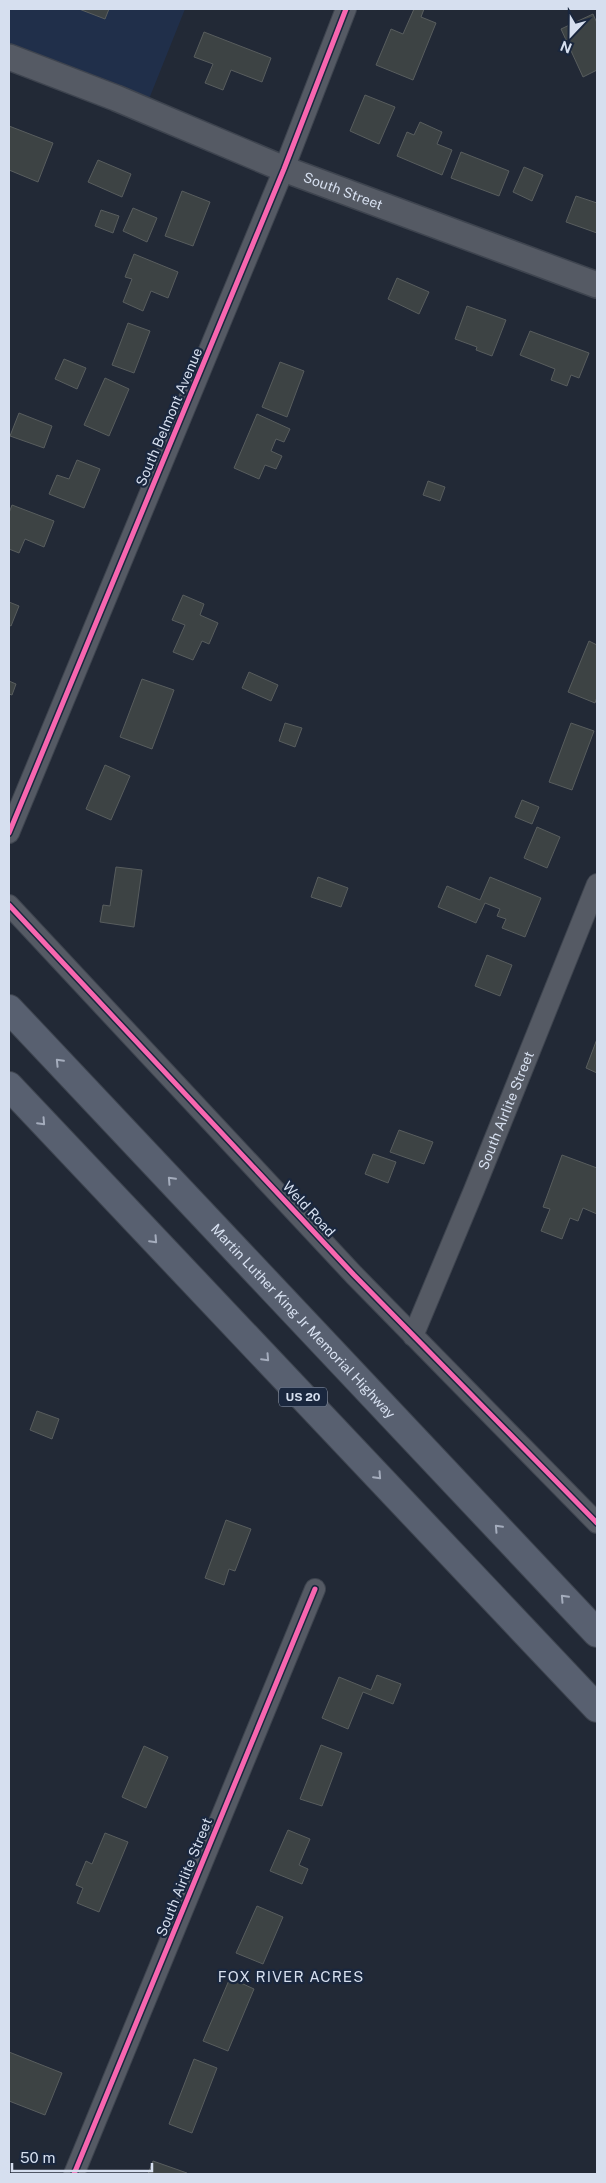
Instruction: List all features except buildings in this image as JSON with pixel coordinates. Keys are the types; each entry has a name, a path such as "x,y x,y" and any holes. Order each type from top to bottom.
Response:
{"highway":[{"name":"Martin Luther King Jr Memorial Highway","path":"9,1009 597,1633"},
{"name":"US 20","path":"9,1086 597,1708"}],"street":[{"name":"South Belmont Avenue","path":"9,833 284,169 346,9"},
{"name":"South Street","path":"9,57 116,98 284,169 597,285"},
{"name":"South Airlite Street","path":"413,1336 597,884"},
{"name":"Weld Road","path":"9,905 413,1336 597,1523"},
{"name":"South Airlite Street","path":"74,2174 315,1589"}],"shaded area":[{"path":"9,9 185,9 147,104 9,52"}],"cycle path":[{"path":"9,833 284,169 346,9"},
{"path":"9,905 354,1275 597,1523"},
{"path":"74,2174 315,1589"}],"district":[{"name":"FOX RIVER ACRES","path":"291,1976"}]}
